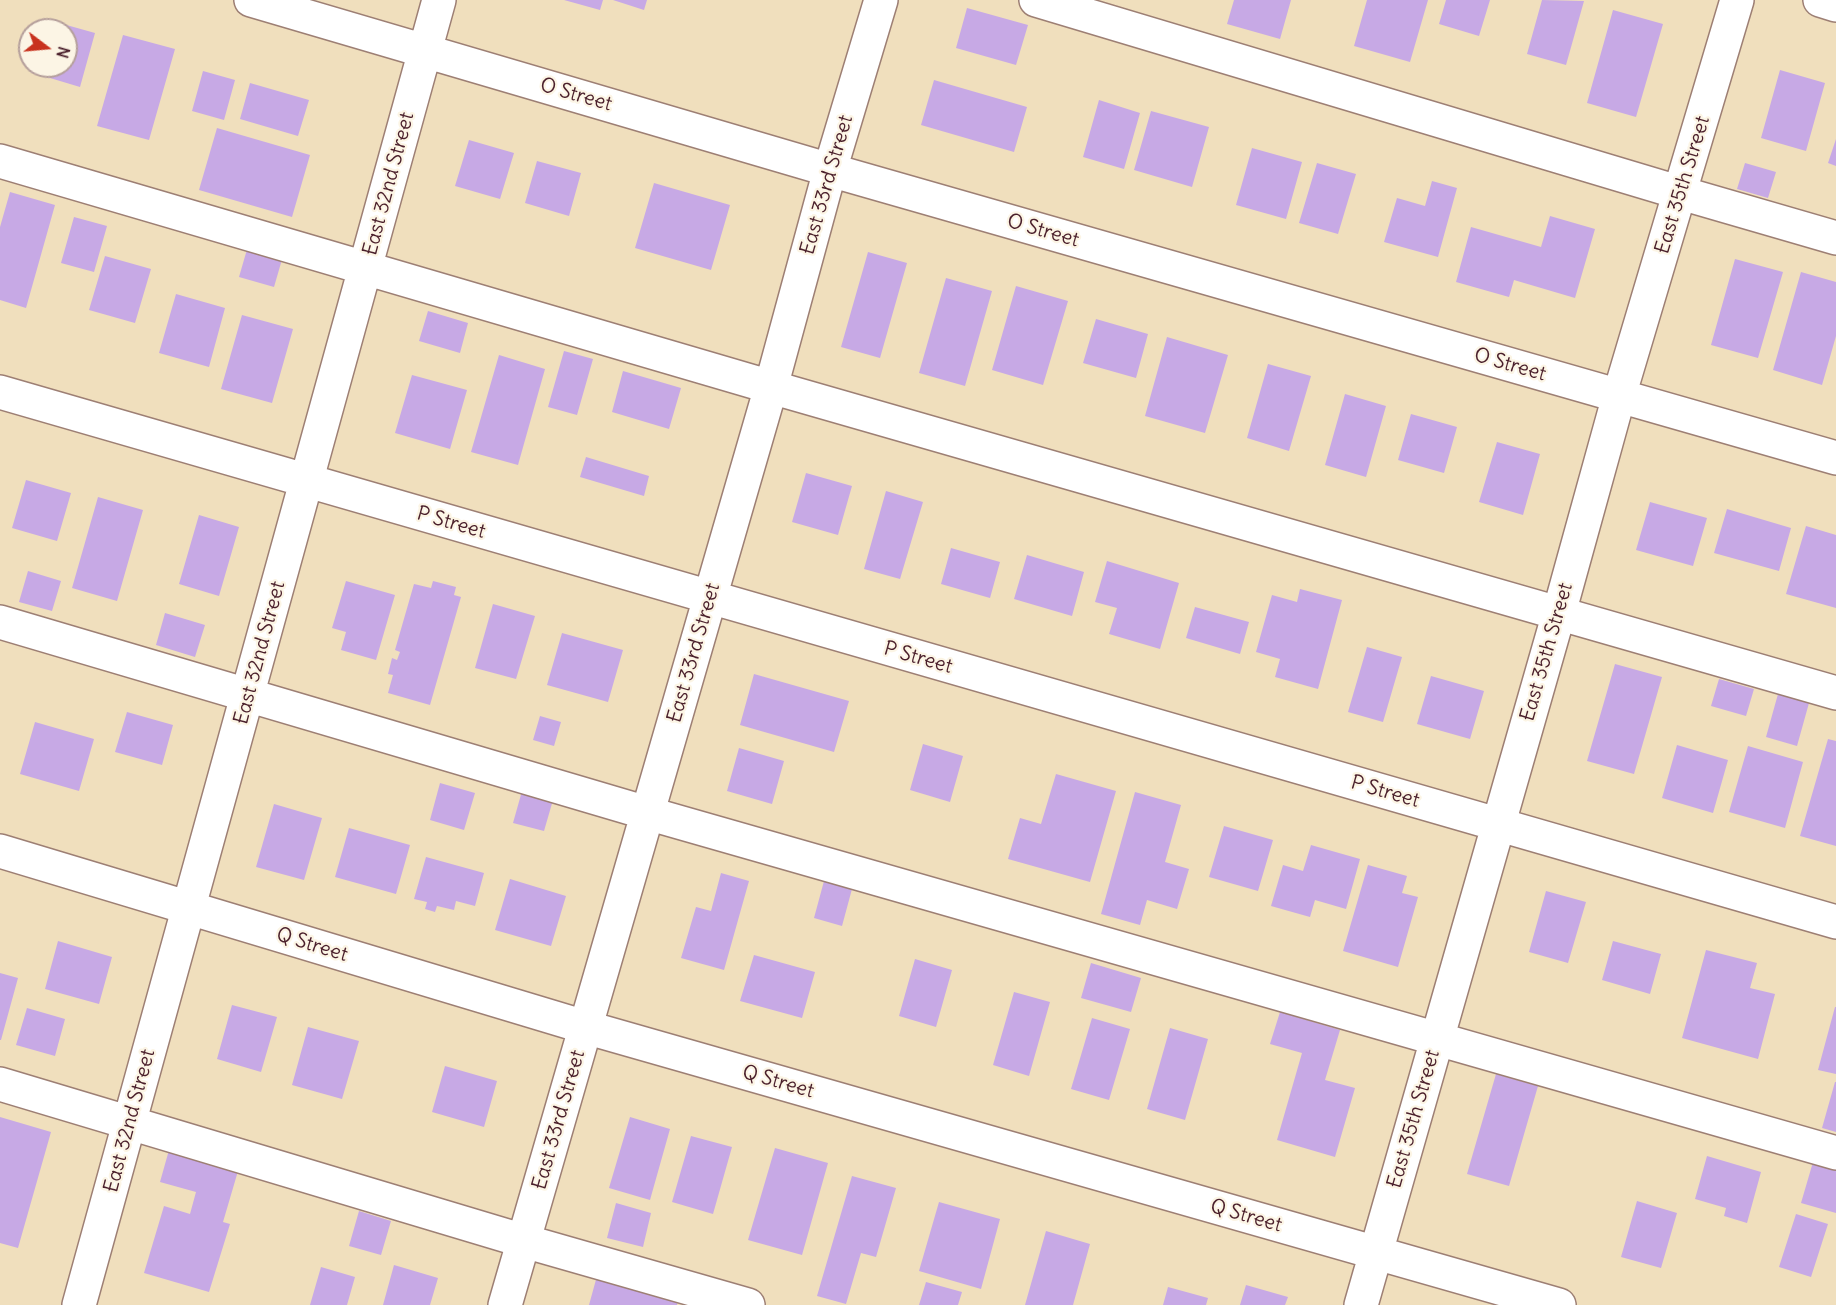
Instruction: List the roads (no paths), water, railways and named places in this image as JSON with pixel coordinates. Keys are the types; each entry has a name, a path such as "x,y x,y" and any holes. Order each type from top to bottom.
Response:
{"street":[{"name":"O Street","path":"251,0 831,170 1836,458"},
{"name":"East 32nd Street","path":"79,1305 439,0"},
{"name":"East 33rd Street","path":"505,1305 881,0"},
{"path":"1036,0 1836,238"},
{"name":"East 35th Street","path":"1361,1305 1619,396 1737,0"},
{"path":"1820,0 1836,4"},
{"path":"0,161 771,387 1836,693"},
{"name":"P Street","path":"0,392 1836,922"},
{"path":"0,622 647,813 1836,1153"},
{"name":"Q Street","path":"0,852 585,1027 1559,1305"},
{"path":"0,1084 524,1241 748,1305"}]}
